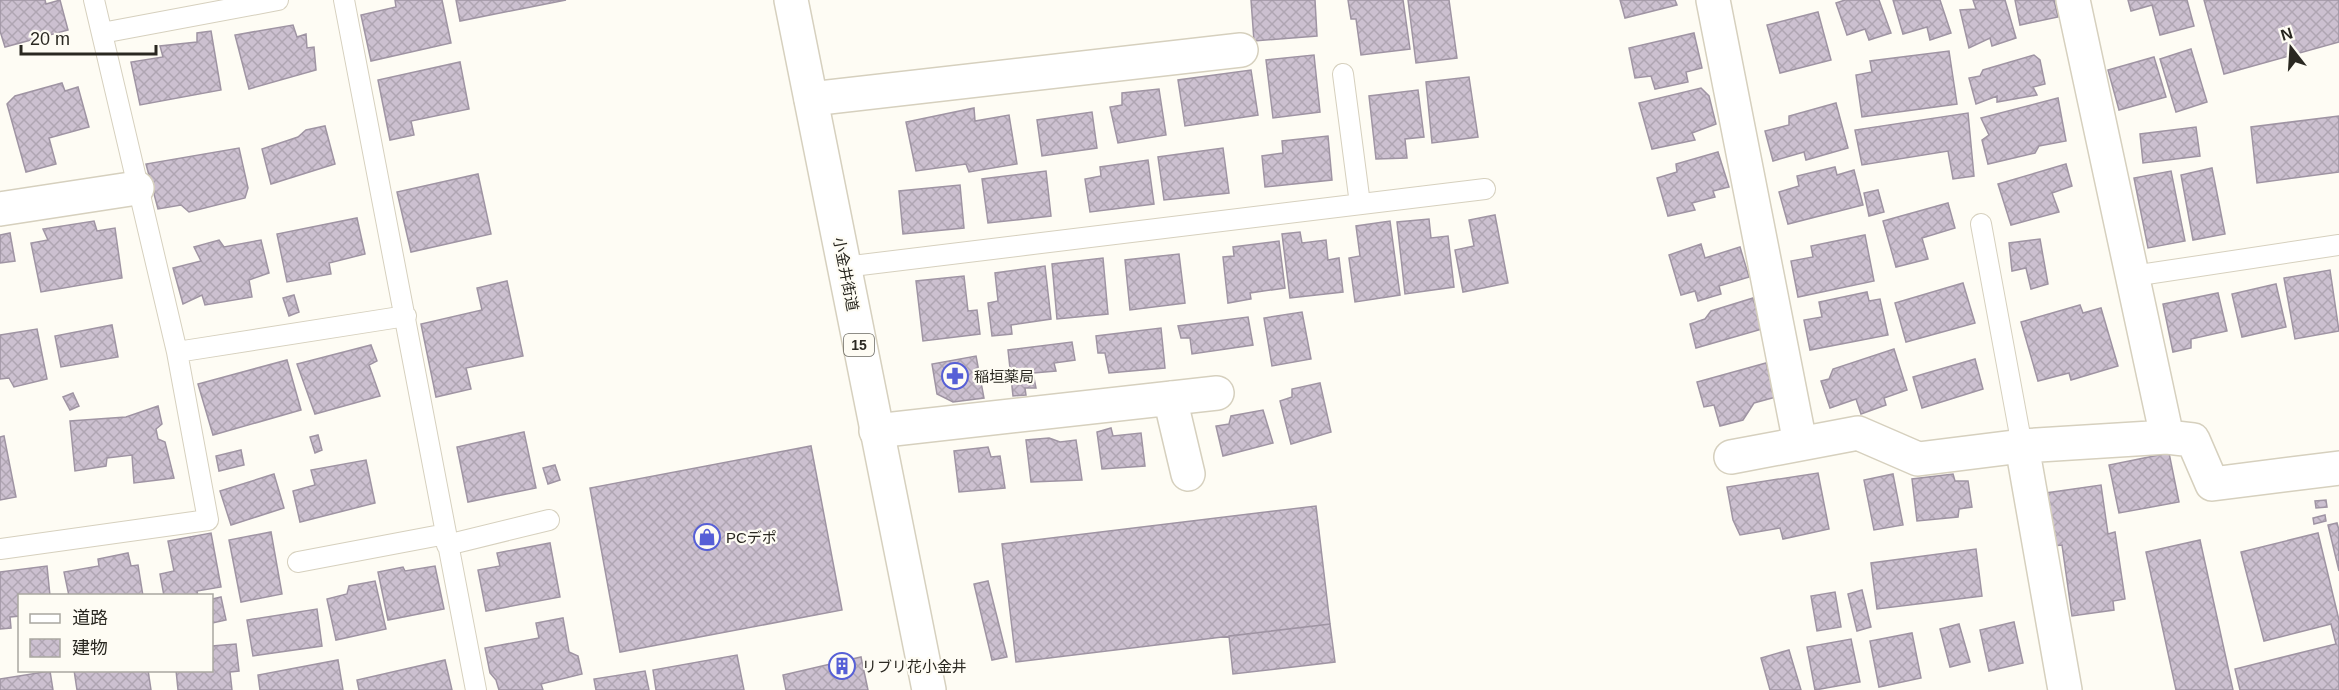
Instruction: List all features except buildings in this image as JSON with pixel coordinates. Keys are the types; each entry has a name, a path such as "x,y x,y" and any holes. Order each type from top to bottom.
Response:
{"street":[{"name":"小金井街道","path":"791,0 929,690"},
{"path":"1713,0 1800,442"},
{"path":"2073,0 2167,437"},
{"path":"811,99 1242,50"},
{"path":"0,209 137,188"},
{"path":"876,430 1217,393"},
{"path":"1170,398 1188,474"},
{"path":"1731,456 1858,433 1918,459 2022,446 2167,437 2193,440 2212,484 2339,468"},
{"path":"2022,446 2063,690"}],"lane":[{"path":"0,549 208,520 177,352 94,0"},
{"path":"102,33 278,0"},
{"path":"344,0 476,690"},
{"path":"1343,74 1360,204"},
{"path":"844,267 1485,189"},
{"path":"1981,224 2022,446"},
{"path":"2133,276 2339,244"},
{"path":"177,352 406,316"},
{"path":"298,562 447,540 549,520"}],"place":[{"name":"稲垣薬局","path":"955,376"},
{"name":"PCデポ","path":"707,537"},
{"name":"リブリ花小金井","path":"842,666"}]}
